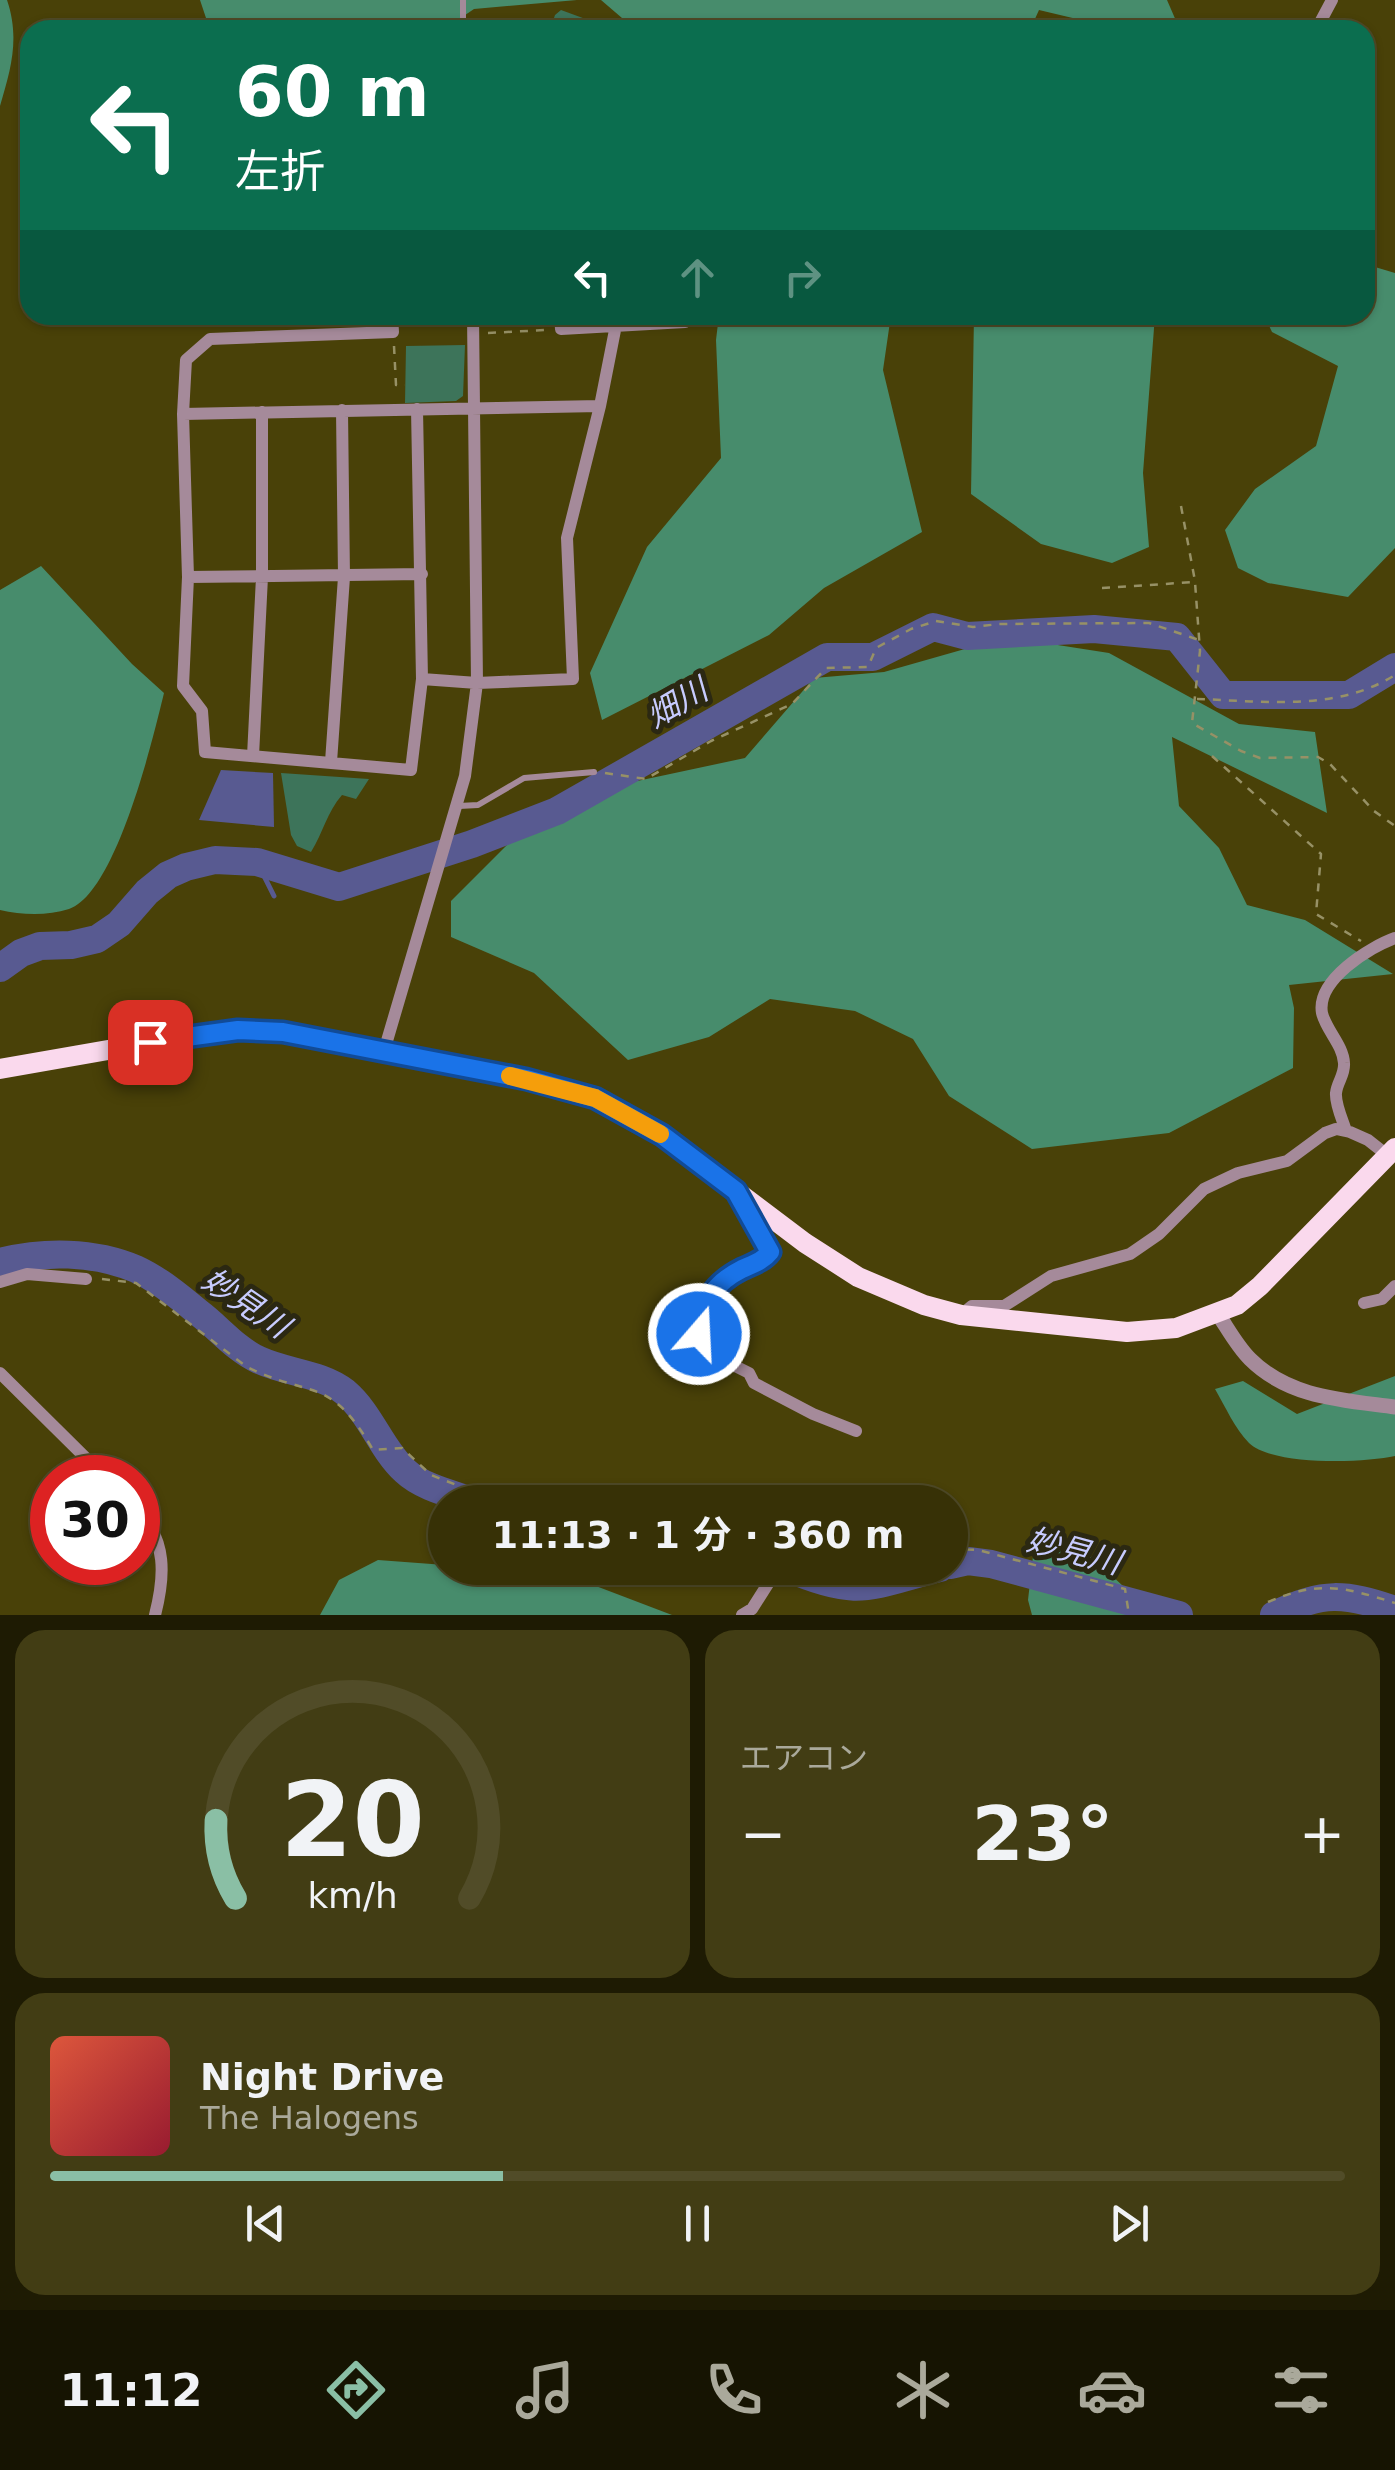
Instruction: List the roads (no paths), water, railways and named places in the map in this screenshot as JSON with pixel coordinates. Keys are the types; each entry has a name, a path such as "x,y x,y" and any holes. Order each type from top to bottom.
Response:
{"main road":[{"path":"0,1069 238,1030 283,1032 526,1079 595,1098 662,1135 805,1244 858,1278 924,1305 961,1315 1126,1332 1176,1328 1237,1305 1391,1152"}],"street":[{"path":"393,325 393,332 210,339 186,360 188,577 183,686 202,710 206,752 410,770 422,679 418,409"},
{"path":"384,1051 458,806 477,682 473,325"},
{"path":"422,679 572,679 567,538 617,325"},
{"path":"184,414 600,406"},
{"path":"331,762 344,576 342,410"},
{"path":"253,756 262,578 262,412"},
{"path":"188,577 422,574"},
{"path":"1346,1131 1336,1093 1344,1075 1344,1058 1322,1016 1322,1005 1326,992 1342,972 1371,947 1395,938"},
{"path":"961,1315 972,1306 1004,1306 1052,1276 1144,1248 1218,1180 1287,1161 1324,1134 1346,1131 1391,1152"},
{"path":"736,1191 770,1252 715,1288 705,1302 699,1334 715,1356 748,1373 754,1383 856,1431"},
{"path":"0,1282 27,1274 86,1280"},
{"path":"1364,1302 1382,1298 1395,1286"},
{"path":"1218,1314 1247,1356 1266,1374 1300,1392 1395,1407"},
{"path":"0,1373 83,1455"},
{"path":"155,1615 162,1586 160,1547"},
{"path":"742,1615 752,1609 767,1585"}],"lane":[{"path":"458,806 478,805 524,778 594,772"}],"water":[{"path":"221,770 273,773 274,827 199,820"}],"waterway":[{"name":"畑川","path":"0,968 21,953 40,946 97,939 119,924 168,875 186,867 215,860 257,862 339,887 472,844 557,811 827,657 873,657 933,627 967,636 1094,629 1177,637 1223,695 1349,695 1395,667"},
{"path":"257,862 274,896"},
{"name":"妙見川","path":"0,1262 68,1255 120,1263 144,1273 250,1355 345,1392 405,1471 428,1485"},
{"name":"妙見川","path":"968,1561 1179,1615"},
{"name":"妙見川","path":"840,1585 872,1585"},
{"name":"妙見川","path":"1274,1615 1306,1602 1334,1597 1395,1610"}]}
